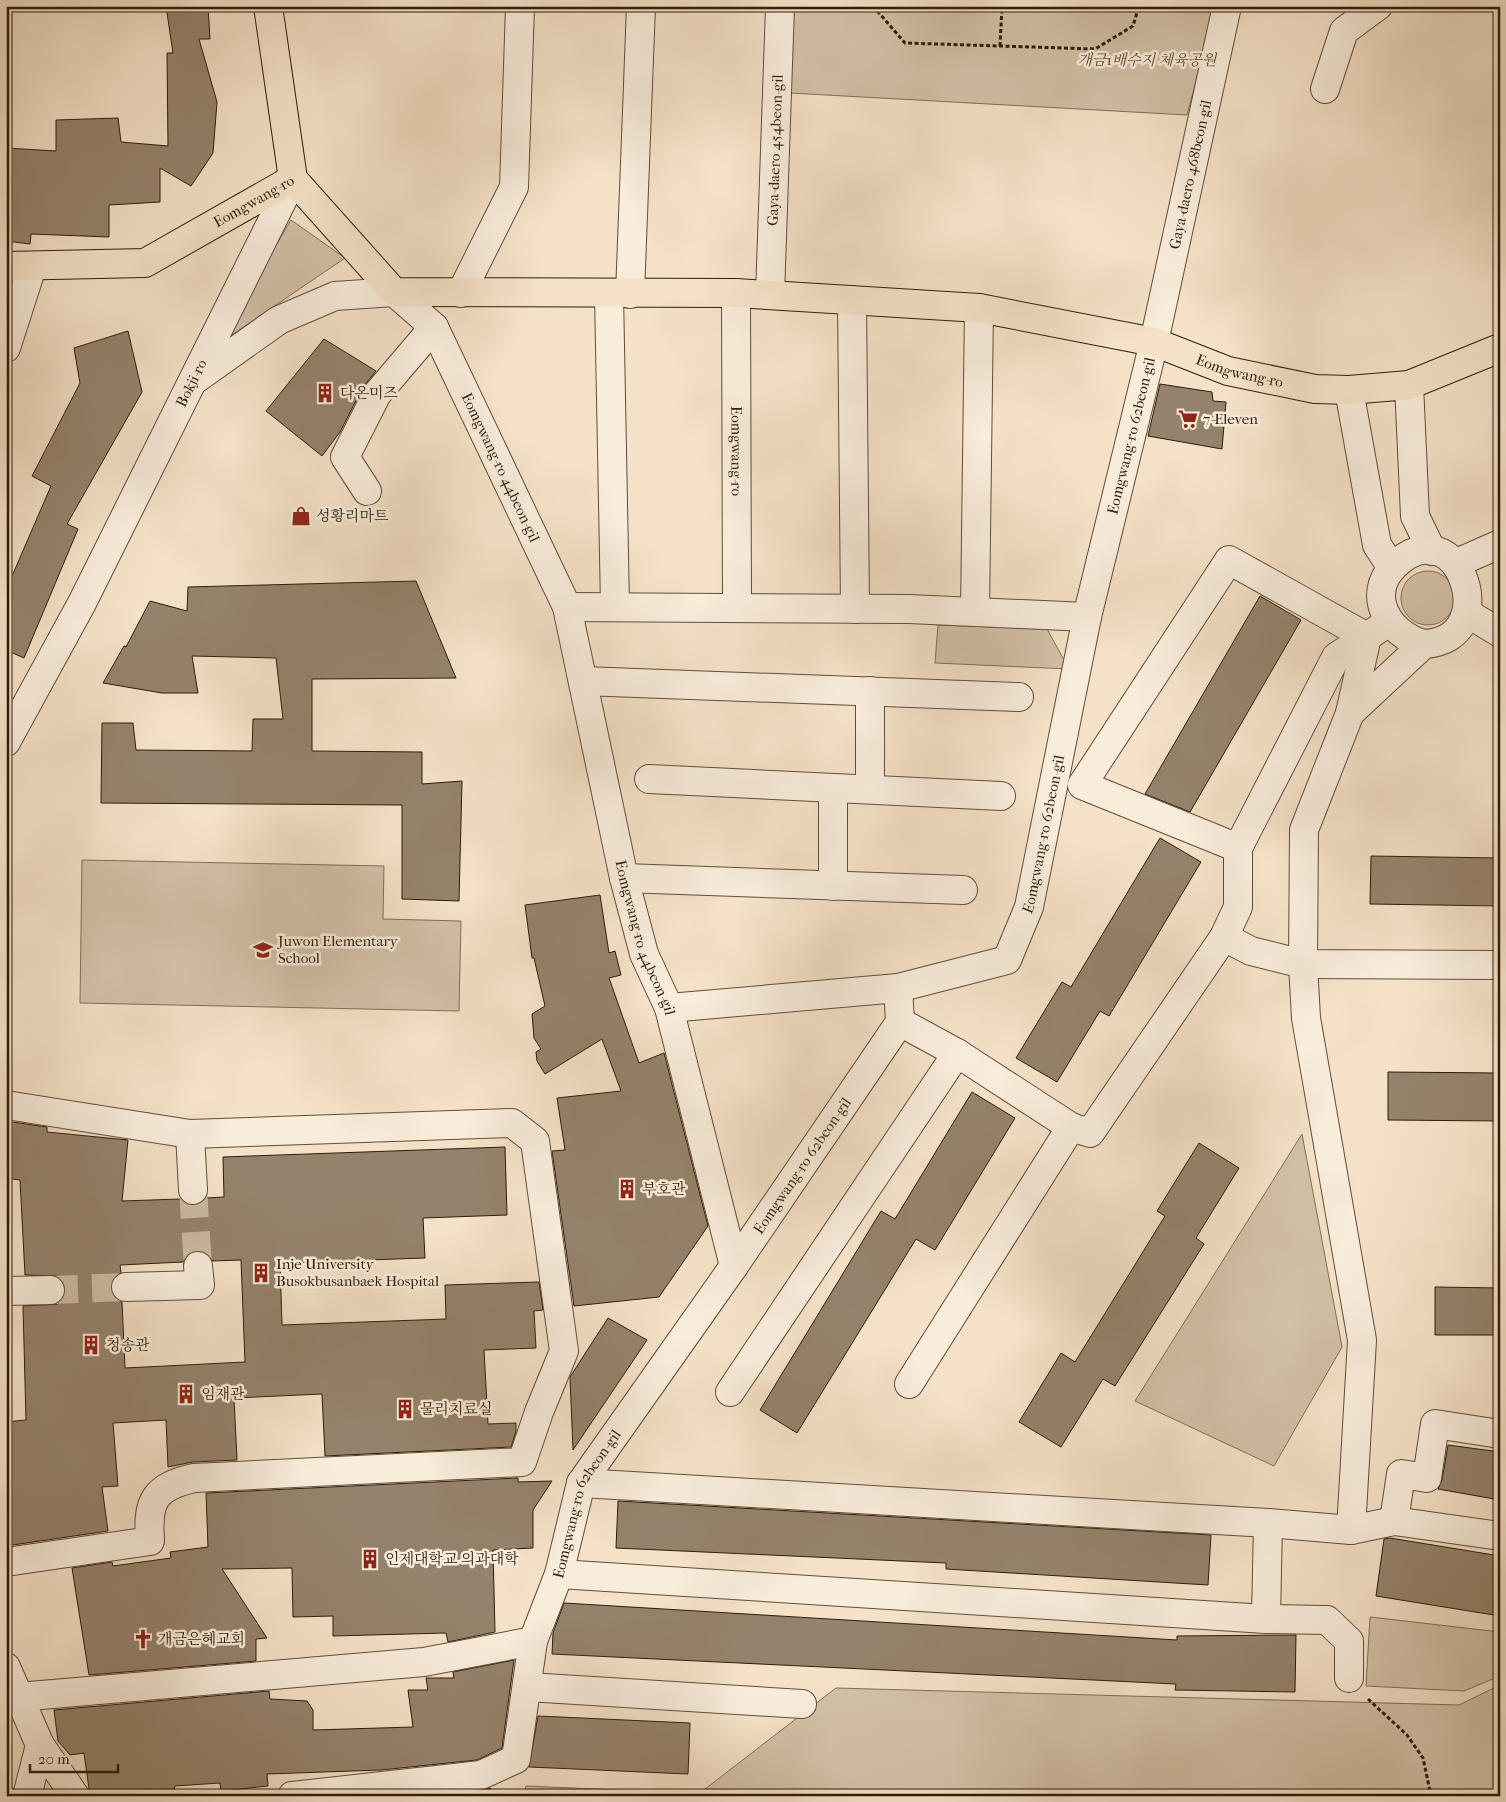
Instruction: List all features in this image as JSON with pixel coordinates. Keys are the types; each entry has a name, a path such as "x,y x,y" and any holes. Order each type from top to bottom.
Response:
{"main road":[{"path":"268,6 293,179"},
{"name":"Eomgwang-ro","path":"19,266 145,263 293,179 394,292 736,293 978,308 1154,342 1228,371 1315,389 1349,390 1409,385 1500,348"}],"street":[{"path":"461,293 514,187 520,6"},
{"path":"615,607 620,294 639,59 641,6"},
{"name":"Gaya-daero 454beon-gil","path":"770,295 780,6"},
{"name":"Gaya-daero 468beon-gil","path":"1154,342 1227,6"},
{"path":"1326,89 1344,31 1378,6"},
{"name":"Bokji-ro","path":"6,742 82,603 293,179"},
{"path":"6,348 19,266"},
{"path":"193,382 279,320 335,296 394,292"},
{"name":"Eomgwang-ro 44beon-gil","path":"394,292 434,328 568,607 624,878 644,954 669,1008 734,1266"},
{"name":"Eomgwang-ro","path":"736,293 737,608"},
{"path":"852,300 855,608"},
{"path":"975,612 978,308"},
{"path":"367,491 345,457 377,394 434,328"},
{"name":"Eomgwang-ro 62beon-gil","path":"898,988 1007,960 1029,907 1087,617 1154,342"},
{"path":"1409,385 1415,516 1432,551"},
{"path":"1349,390 1377,545 1392,568"},
{"path":"1459,562 1500,544"},
{"path":"1238,848 1082,785 1229,560 1378,629 1398,633 1410,640 1424,644 1438,643 1452,638 1464,628 1472,616 1476,601 1474,587 1469,573 1459,562 1446,554 1432,551 1417,552 1404,558 1392,568 1385,581 1382,595 1383,609 1378,629 1350,713 1304,830 1303,964 1306,1018 1362,1340 1351,1530"},
{"path":"568,607 855,608 1087,617"},
{"path":"1472,616 1500,633"},
{"path":"669,1008 898,988 900,1022 957,1053 1071,1127 1090,1133 1224,937 1238,906 1238,848 1336,657 1378,629"},
{"path":"1350,713 1424,644"},
{"path":"583,681 1018,697"},
{"path":"870,692 870,789"},
{"path":"649,779 1001,796"},
{"path":"833,788 833,886"},
{"path":"624,878 963,890"},
{"path":"1224,937 1251,951 1303,964 1500,965"},
{"name":"Eomgwang-ro 62beon-gil","path":"292,1796 481,1775 516,1759 528,1687 533,1641 559,1574 581,1483 734,1266 900,1022"},
{"path":"730,1392 957,1053"},
{"path":"6,1105 190,1134 512,1124 535,1141 564,1351 539,1412 522,1462 194,1478 173,1483 156,1497 148,1516 150,1542 6,1562"},
{"path":"909,1384 1071,1127"},
{"path":"190,1134 193,1190"},
{"path":"126,1287 200,1284 198,1266"},
{"path":"6,1291 50,1290"},
{"path":"1394,1521 1401,1474 1427,1478 1435,1424 1500,1434"},
{"path":"581,1483 1268,1523 1351,1530 1394,1521 1500,1536"},
{"path":"1266,1619 1268,1523"},
{"path":"559,1574 1266,1619 1327,1620 1349,1641 1349,1678"},
{"path":"18,1697 424,1662 533,1641"},
{"path":"6,1667 40,1745 75,1796"},
{"path":"528,1687 802,1704"},
{"path":"27,1796 40,1745"}],"path":[{"path":"873,6 905,42 1095,49 1133,26 1139,6"},
{"path":"1000,46 1002,6"},
{"path":"1349,1678 1386,1718 1407,1735 1423,1758 1431,1796"}],"green space":[{"name":"개금1배수지 체육공원","path":"794,6 1216,6 1187,115 790,93"},
{"path":"291,220 345,258 217,345"},
{"path":"1428,571 1438,573 1447,579 1453,588 1455,598 1453,608 1447,617 1438,623 1428,625 1418,623 1409,617 1403,608 1401,598 1403,588 1409,579 1418,573"},
{"path":"938,625 1047,629 1069,669 935,663"},
{"path":"82,860 384,866 383,919 461,921 459,1011 80,1003"},
{"path":"1302,1134 1342,1347 1274,1466 1135,1401"},
{"path":"1370,1617 1500,1632 1500,1676 1464,1691 1366,1686"},
{"path":"1500,1685 1500,1796 696,1796 836,1688 1459,1705"},
{"path":"526,1786 666,1792 676,1795 524,1796"}],"building":[{"path":"166,6 208,6 210,39 199,39 217,102 213,153 191,186 160,168 160,202 109,205 109,237 31,234 30,244 6,241 6,148 56,151 56,120 118,118 121,142 168,146 167,53 173,53"},
{"path":"128,331 142,392 67,524 78,529 24,658 6,650 6,590 51,486 32,476 80,383 74,348"},
{"name":"다온미즈","path":"324,339 376,371 363,387 340,432 322,456 266,411"},
{"name":"7-Eleven","path":"1160,384 1212,392 1213,401 1226,402 1222,449 1148,436"},
{"path":"416,581 456,678 312,679 312,751 422,752 422,784 462,781 459,901 402,899 402,805 101,803 102,723 133,723 136,750 252,751 253,719 283,719 276,658 192,656 198,693 162,693 103,683 124,646 126,647 150,601 187,611 188,587"},
{"path":"1260,596 1301,620 1190,812 1145,794"},
{"path":"1160,838 1201,862 1109,1016 1100,1011 1057,1082 1016,1058 1062,982 1071,987"},
{"path":"1371,856 1500,858 1500,906 1370,904"},
{"path":"600,895 609,953 615,951 621,975 609,978 639,1063 664,1053 708,1226 659,1297 574,1306 552,1151 565,1150 557,1098 621,1091 602,1039 545,1074 537,1061 536,1052 541,1049 534,1038 532,1014 545,1006 534,958 532,958 525,905"},
{"path":"1388,1072 1500,1073 1500,1121 1388,1120"},
{"path":"972,1092 1015,1118 935,1250 916,1239 797,1433 760,1410 881,1211 895,1219"},
{"path":"6,1121 47,1127 47,1132 128,1140 122,1201 180,1199 186,1204 193,1206 201,1203 206,1198 224,1197 223,1157 505,1147 507,1215 423,1218 425,1258 280,1263 282,1325 446,1319 445,1285 539,1282 543,1310 534,1311 536,1348 484,1350 488,1424 516,1423 516,1431 511,1447 325,1456 322,1394 234,1398 237,1460 193,1462 168,1467 166,1420 113,1423 118,1486 102,1487 108,1531 6,1546 6,1422 26,1420 23,1306 58,1304 66,1290 63,1282 57,1276 25,1275 20,1180 6,1178","holes":["197,1250 205,1252 212,1261 241,1260 245,1362 125,1368 122,1302 113,1296 110,1288 113,1279 121,1273 120,1265 183,1262 188,1254"]},
{"path":"1199,1143 1239,1168 1196,1238 1204,1244 1115,1386 1103,1379 1061,1447 1019,1422 1061,1353 1075,1362 1165,1216 1157,1211"},
{"path":"1435,1287 1500,1288 1500,1335 1435,1335"},
{"path":"608,1318 647,1340 573,1450 570,1377"},
{"path":"1448,1445 1500,1452 1500,1500 1438,1489 1442,1480"},
{"name":"인제대학교 의과대학","path":"518,1478 518,1482 552,1481 533,1510 533,1548 493,1550 495,1632 448,1642 446,1633 333,1636 333,1616 293,1617 292,1568 222,1569 267,1638 256,1639 256,1661 89,1675 72,1568 112,1562 113,1566 171,1558 170,1552 208,1547 206,1493"},
{"path":"618,1501 1211,1535 1208,1585 946,1569 946,1563 616,1548"},
{"path":"1390,1538 1500,1556 1500,1616 1376,1596 1384,1539"},
{"path":"564,1603 1177,1640 1177,1636 1296,1635 1295,1692 1175,1690 1176,1684 552,1654 553,1633"},
{"path":"514,1660 502,1748 477,1760 381,1770 267,1774 268,1786 221,1791 220,1783 175,1786 174,1791 146,1790 146,1795 90,1796 84,1753 70,1755 58,1741 54,1710 269,1691 270,1699 307,1701 313,1710 313,1730 413,1727 408,1690 428,1690 426,1678 454,1678 453,1672"},
{"path":"538,1716 690,1723 688,1774 529,1767"},
{"path":"490,1788 491,1796 438,1796 483,1791"}],"tunnel":[{"path":"193,1190 198,1266"},
{"path":"50,1290 126,1287"}],"place":[{"name":"다온미즈","path":"325,393"},
{"name":"7-Eleven","path":"1188,419"},
{"name":"성황리마트","path":"301,516"},
{"name":"Juwon Elementary School","path":"263,950"},
{"name":"부호관","path":"627,1189"},
{"name":"Inje University Busokbusanbaek Hospital","path":"261,1273"},
{"name":"청송관","path":"91,1345"},
{"name":"임재관","path":"186,1394"},
{"name":"물리치료실","path":"405,1409"},
{"name":"인제대학교 의과대학","path":"370,1559"},
{"name":"개금은혜교회","path":"143,1639"}]}
